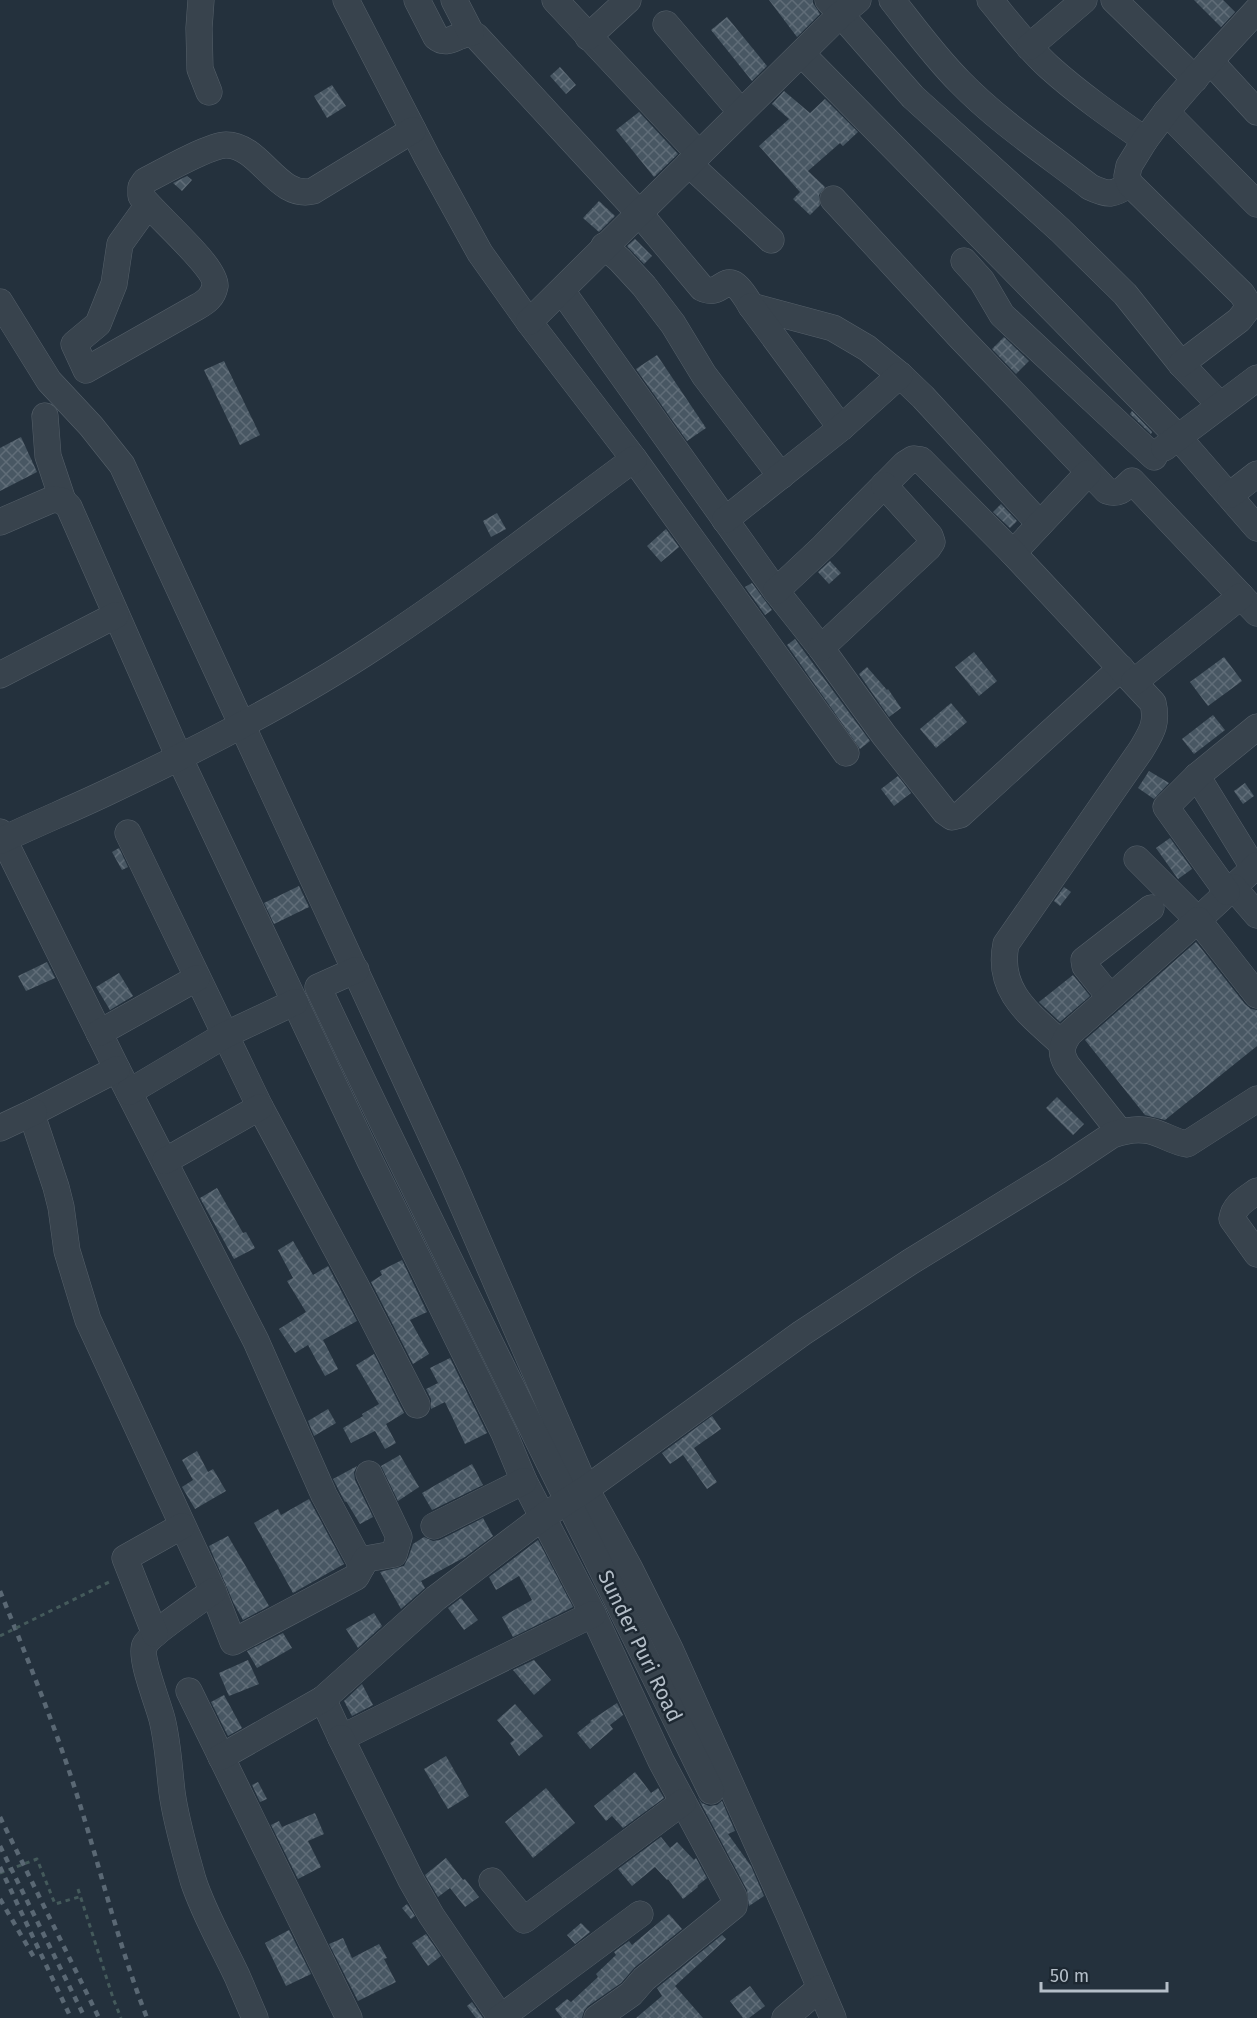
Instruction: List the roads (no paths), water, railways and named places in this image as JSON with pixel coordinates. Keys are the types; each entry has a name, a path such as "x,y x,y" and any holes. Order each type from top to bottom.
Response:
{"street":[{"path":"201,0 200,69 209,92"},
{"path":"335,0 351,32 398,100"},
{"path":"346,0 480,253 529,322 634,459 846,753"},
{"path":"417,0 436,37 441,41 447,42 464,33 471,33"},
{"path":"454,0 471,33 639,213 702,288 708,291 714,290 727,283 736,284 741,288 751,306 841,428"},
{"path":"555,0 694,159 771,240"},
{"path":"588,37 628,0"},
{"path":"892,0 932,51 961,83 992,111 1090,187 1112,195 1130,184"},
{"path":"990,0 1029,47 1074,88 1145,141"},
{"path":"1029,47 1084,0"},
{"path":"1114,0 1257,112"},
{"path":"529,322 802,54 842,5 913,97 1060,230 1125,294 1181,364 1220,405"},
{"path":"1181,364 1239,320 1245,311 1247,302 1242,294 1130,184 1127,176 1129,166 1166,112 1202,70 1253,21"},
{"path":"666,24 741,112"},
{"path":"802,54 1178,437 1257,528"},
{"path":"1166,112 1257,204"},
{"path":"49,381 86,370 210,298 215,286 213,275 141,196 141,188 145,181 211,149 225,145 243,150 289,188 302,194 313,191 413,130"},
{"path":"833,199 1088,473 1113,494 1121,491 1154,457 1178,437 1257,378"},
{"path":"86,370 74,344 98,324 114,284 120,244 148,205"},
{"path":"604,246 620,260 656,301 704,375 781,476"},
{"path":"964,261 981,281 1002,315 1154,457"},
{"path":"562,291 776,591 821,648 884,735 945,812 952,817 960,815 1128,675 1249,604 1132,481"},
{"path":"0,302 49,381 91,426 122,465 455,1187 577,1495"},
{"path":"751,306 832,328 867,348 923,397 1040,524"},
{"path":"725,520 841,428 900,375"},
{"path":"45,416 48,456 63,501 69,507 179,757 370,1161 504,1433 524,1481 592,1614 661,1761 734,1897 734,1906 644,1980 631,1994 597,2018"},
{"path":"362,1566 324,1495 256,1341 1,837 111,791 179,757 241,725 379,644 634,459"},
{"path":"776,591 905,464 913,459 921,460 1012,553 1153,704 1156,716 1152,732 1006,944 1002,961 1008,984 1021,1005 1062,1044"},
{"path":"1012,553 1088,473"},
{"path":"1230,495 1257,474"},
{"path":"821,648 874,600 932,542 930,536 884,485"},
{"path":"0,522 53,499 63,501"},
{"path":"0,675 116,615"},
{"path":"1257,727 1197,776 1166,807 1230,889 1257,915"},
{"path":"1120,1132 1067,1065 1062,1056 1062,1044 1069,1034 1198,920 1255,866 1197,776"},
{"path":"128,833 260,1107 417,1405"},
{"path":"1137,859 1198,920 1257,995"},
{"path":"1110,997 1085,966 1084,960 1151,908"},
{"path":"129,1092 225,1035 356,970"},
{"path":"99,1033 197,978"},
{"path":"318,987 410,1183 577,1495 630,1569 669,1649 833,2018"},
{"path":"0,1128 117,1069"},
{"path":"221,1757 323,1699 436,1598 543,1516 577,1495 802,1333 910,1262 1120,1132 1151,1131 1187,1144 1257,1099"},
{"path":"165,1161 260,1107"},
{"path":"34,1112 33,1118 57,1187 67,1251 88,1320 213,1591 233,1642 356,1577 366,1559 394,1554 399,1537 369,1474"},
{"path":"1257,1191 1238,1205 1232,1219 1257,1254"},
{"path":"434,1526 524,1481"},
{"name":"Sunder Puri Road","path":"577,1495 711,1791"},
{"path":"155,1634 125,1558 182,1526"},
{"path":"213,1591 155,1634 145,1644 142,1652 163,1722 179,1830 198,1892 255,2018"},
{"path":"341,1738 592,1614"},
{"path":"189,1691 349,2018"},
{"path":"323,1699 411,1880 431,1915 500,2018 639,1914"},
{"path":"492,1881 524,1920 683,1802"},
{"path":"785,2018 820,1988"}],"railway":[{"path":"0,1591 68,1766 118,1934 147,2018"},
{"path":"0,1817 99,2018"},
{"path":"0,1846 85,2018"},
{"path":"0,1867 71,2018"},
{"path":"0,1899 35,1959"}]}
